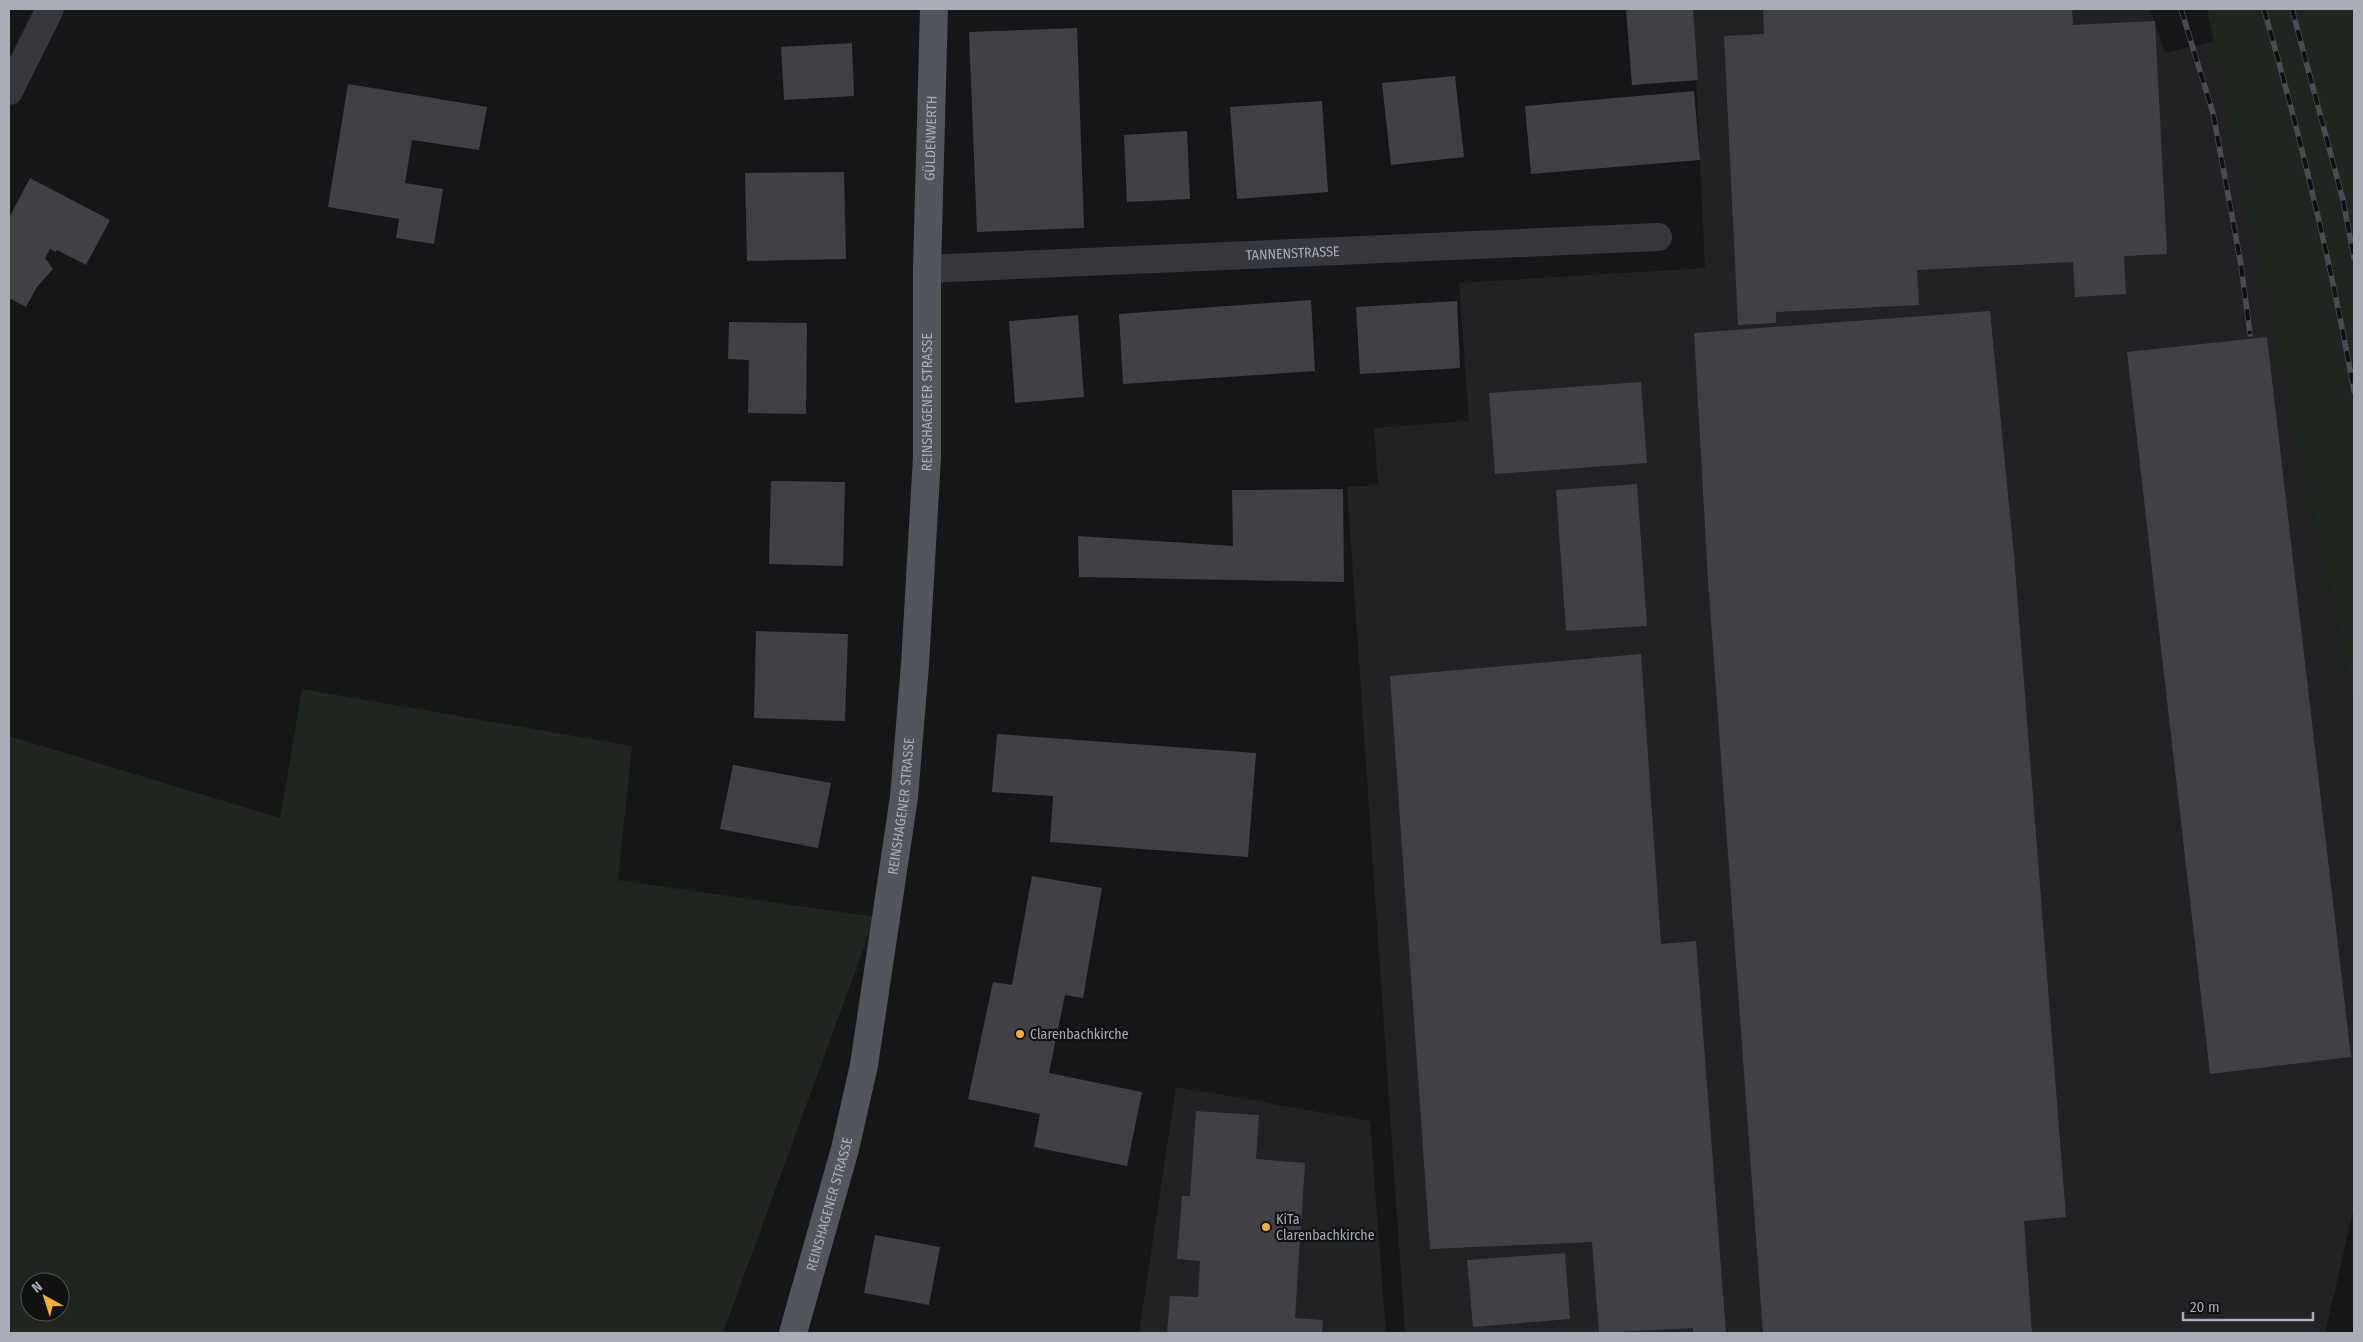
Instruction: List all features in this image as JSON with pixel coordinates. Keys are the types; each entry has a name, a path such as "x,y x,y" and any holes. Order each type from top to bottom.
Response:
{"main road":[{"name":"GÜLDENWERTH","path":"927,269 934,9"},
{"name":"REINSHAGENER STRASSE","path":"793,1333 845,1150 864,1065 904,797 915,665 927,457 927,269"}],"street":[{"path":"9,91 50,9"},
{"name":"TANNENSTRASSE","path":"927,269 1658,237"}],"shaded area":[{"path":"1693,9 2150,9 2165,53 2214,41 2354,706 2354,1207 2325,1333 1405,1333 1347,487 1378,485 1374,428 1469,421 1459,283 1705,268"},
{"path":"2207,9 2354,9 2354,706"},
{"path":"302,689 632,746 618,880 875,917 723,1333 9,1333 9,736 280,818"},
{"name":"KiTa Clarenbachkirche","path":"1176,1087 1370,1121 1386,1333 1139,1333"}],"building":[{"path":"1626,9 1693,9 1698,80 1632,85"},
{"path":"1763,9 2072,9 2073,25 2155,21 2167,254 2124,256 2126,294 2075,297 2073,262 1917,270 1919,305 1776,312 1776,323 1738,325 1724,36 1764,34"},
{"path":"1077,28 1084,228 977,232 969,32"},
{"path":"852,43 854,96 784,100 781,47"},
{"path":"1455,76 1464,157 1391,165 1382,83"},
{"path":"348,84 487,107 479,150 412,140 405,183 443,189 434,244 396,238 399,219 328,207"},
{"path":"1694,91 1700,160 1531,174 1525,106"},
{"path":"1322,101 1328,192 1237,199 1230,107"},
{"path":"1187,131 1190,199 1127,202 1124,135"},
{"path":"844,172 846,259 747,261 745,173"},
{"path":"30,178 110,220 86,265 57,250 56,252 50,249 45,258 53,269 37,287 26,307 9,298 9,218"},
{"path":"1311,300 1315,371 1123,384 1119,314"},
{"path":"1457,301 1460,368 1360,374 1356,307"},
{"path":"1990,311 2014,555 2066,1217 2024,1221 2032,1333 1763,1333 1708,580 1694,333"},
{"path":"1078,315 1084,397 1015,403 1009,321"},
{"path":"729,322 807,323 806,414 748,413 749,360 728,359"},
{"path":"2267,337 2351,1057 2210,1074 2127,352"},
{"path":"1641,382 1647,463 1495,474 1489,393"},
{"path":"771,481 845,482 843,566 769,564"},
{"path":"1637,484 1647,626 1566,631 1556,490"},
{"path":"1343,489 1344,582 1079,577 1078,536 1233,546 1232,490"},
{"path":"756,631 848,634 845,721 754,718"},
{"path":"1641,654 1661,944 1696,941 1726,1333 1693,1333 1693,1328 1599,1333 1592,1242 1430,1249 1390,676"},
{"path":"997,734 1256,753 1248,857 1050,842 1053,796 992,792"},
{"path":"733,765 831,783 818,848 720,829"},
{"path":"1032,876 1102,888 1083,998 1065,995 1049,1073 1142,1092 1127,1166 1034,1147 1040,1114 968,1099 993,982 1012,985"},
{"path":"1196,1111 1259,1115 1256,1159 1305,1163 1295,1318 1323,1320 1322,1333 1167,1333 1170,1296 1198,1297 1200,1261 1177,1259 1182,1196 1190,1196"},
{"path":"875,1235 940,1247 929,1305 864,1293"},
{"path":"1565,1253 1570,1319 1473,1327 1467,1260"}],"railway":[{"path":"2181,9 2213,113 2241,265 2250,334"},
{"path":"2264,9 2314,199 2354,391"},
{"path":"2292,9 2343,200 2354,258"}],"place":[{"name":"Clarenbachkirche","path":"1020,1034"},
{"name":"KiTa Clarenbachkirche","path":"1266,1227"}]}
